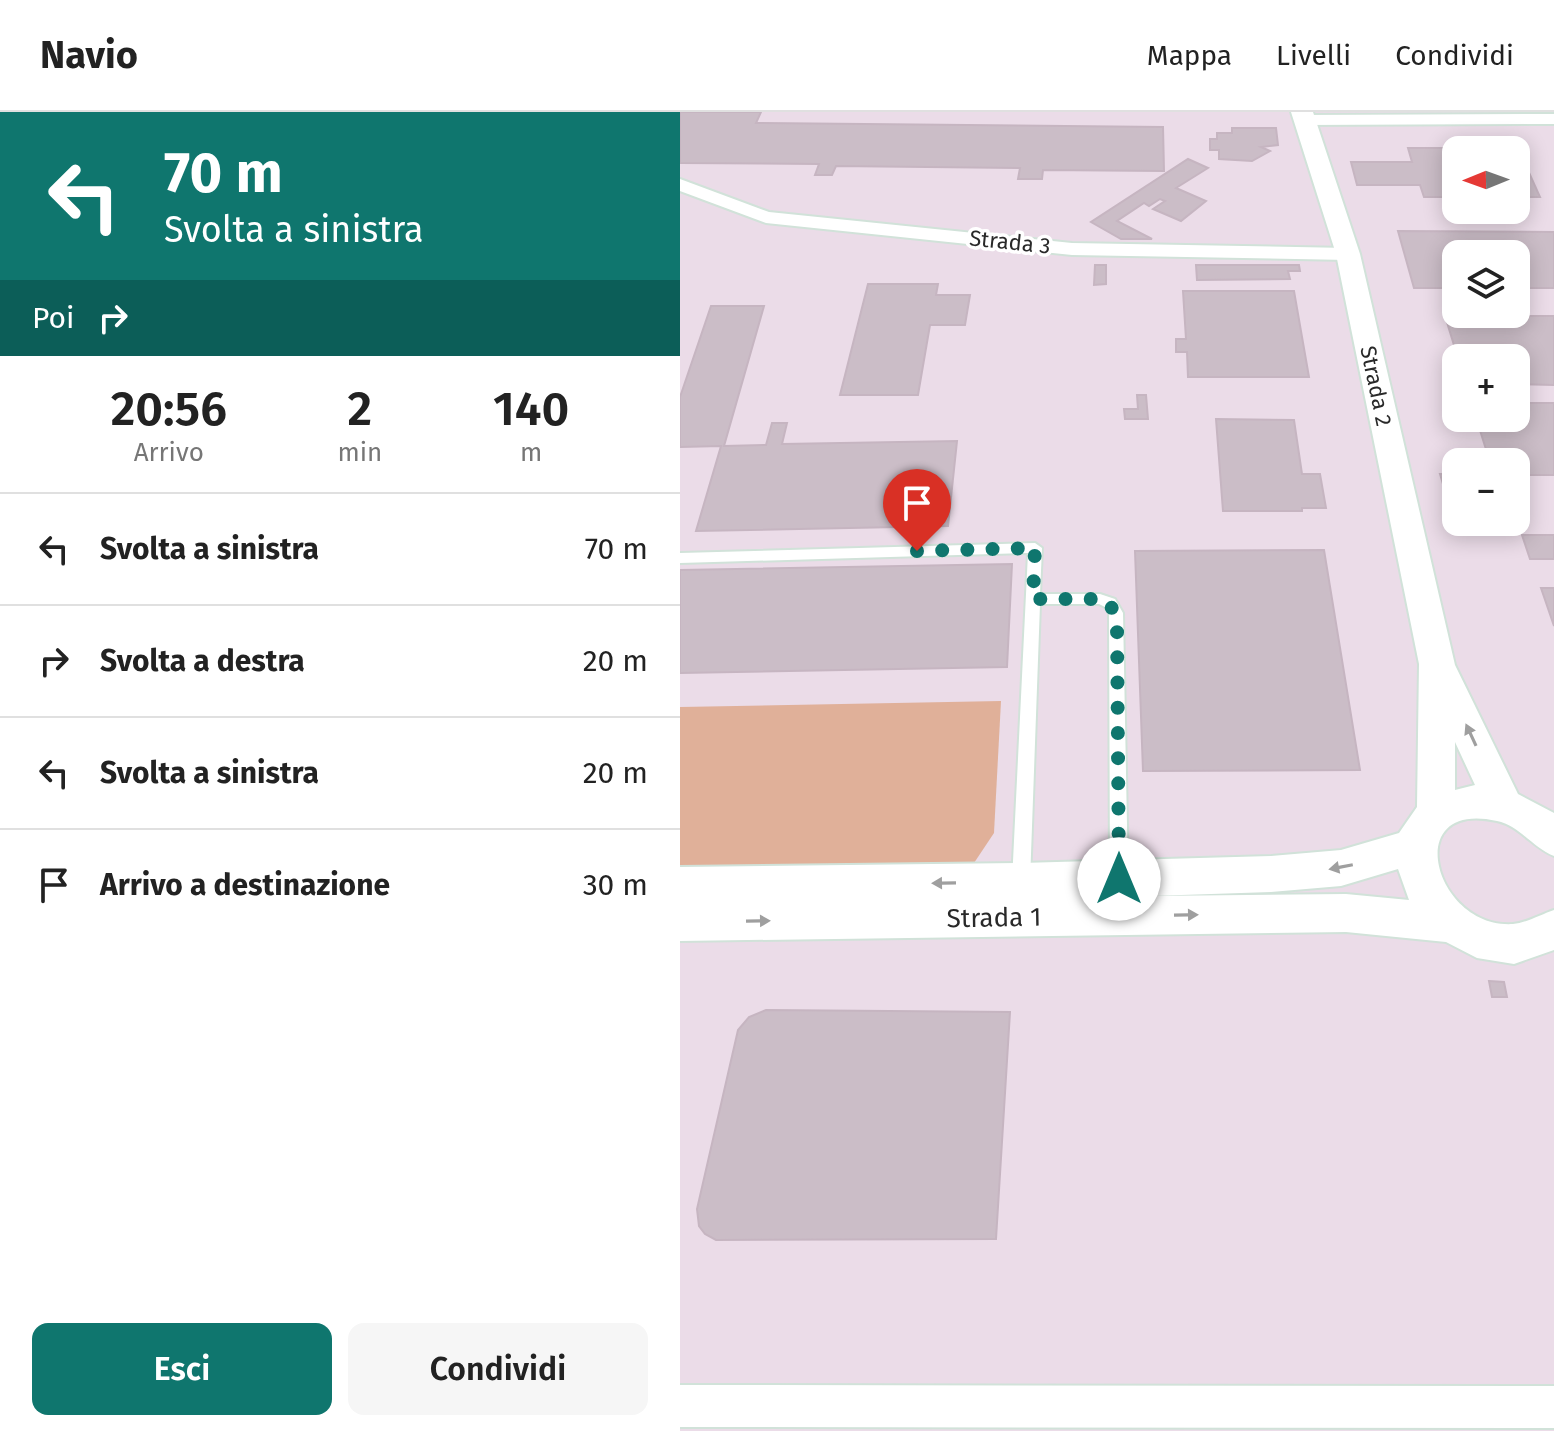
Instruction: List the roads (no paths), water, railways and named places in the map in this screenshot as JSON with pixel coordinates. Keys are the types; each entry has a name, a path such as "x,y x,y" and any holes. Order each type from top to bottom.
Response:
{"street":[{"path":"1303,116 1554,119"},
{"name":"Strada 2","path":"1303,116 1348,254 1437,664 1504,806"},
{"name":"Strada 3","path":"680,185 766,217 1056,247 1348,254"},
{"name":"Strada 2","path":"1437,664 1426,830 1414,859 1421,887 1440,913 1452,923"},
{"name":"Strada 1","path":"680,886 1021,882 1271,874 1341,868 1426,830 1467,802 1504,806"},
{"path":"1504,806 1533,819 1554,838"},
{"name":"Strada 1","path":"680,922 1346,913 1452,923"},
{"path":"1452,923 1467,933 1498,943 1530,941 1554,930"},
{"path":"680,1406 1357,1418 1554,1407"}],"lane":[{"path":"680,558 1035,548 1021,882"},
{"path":"1033,599 1100,599 1110,603 1116,613 1119,879"}]}
